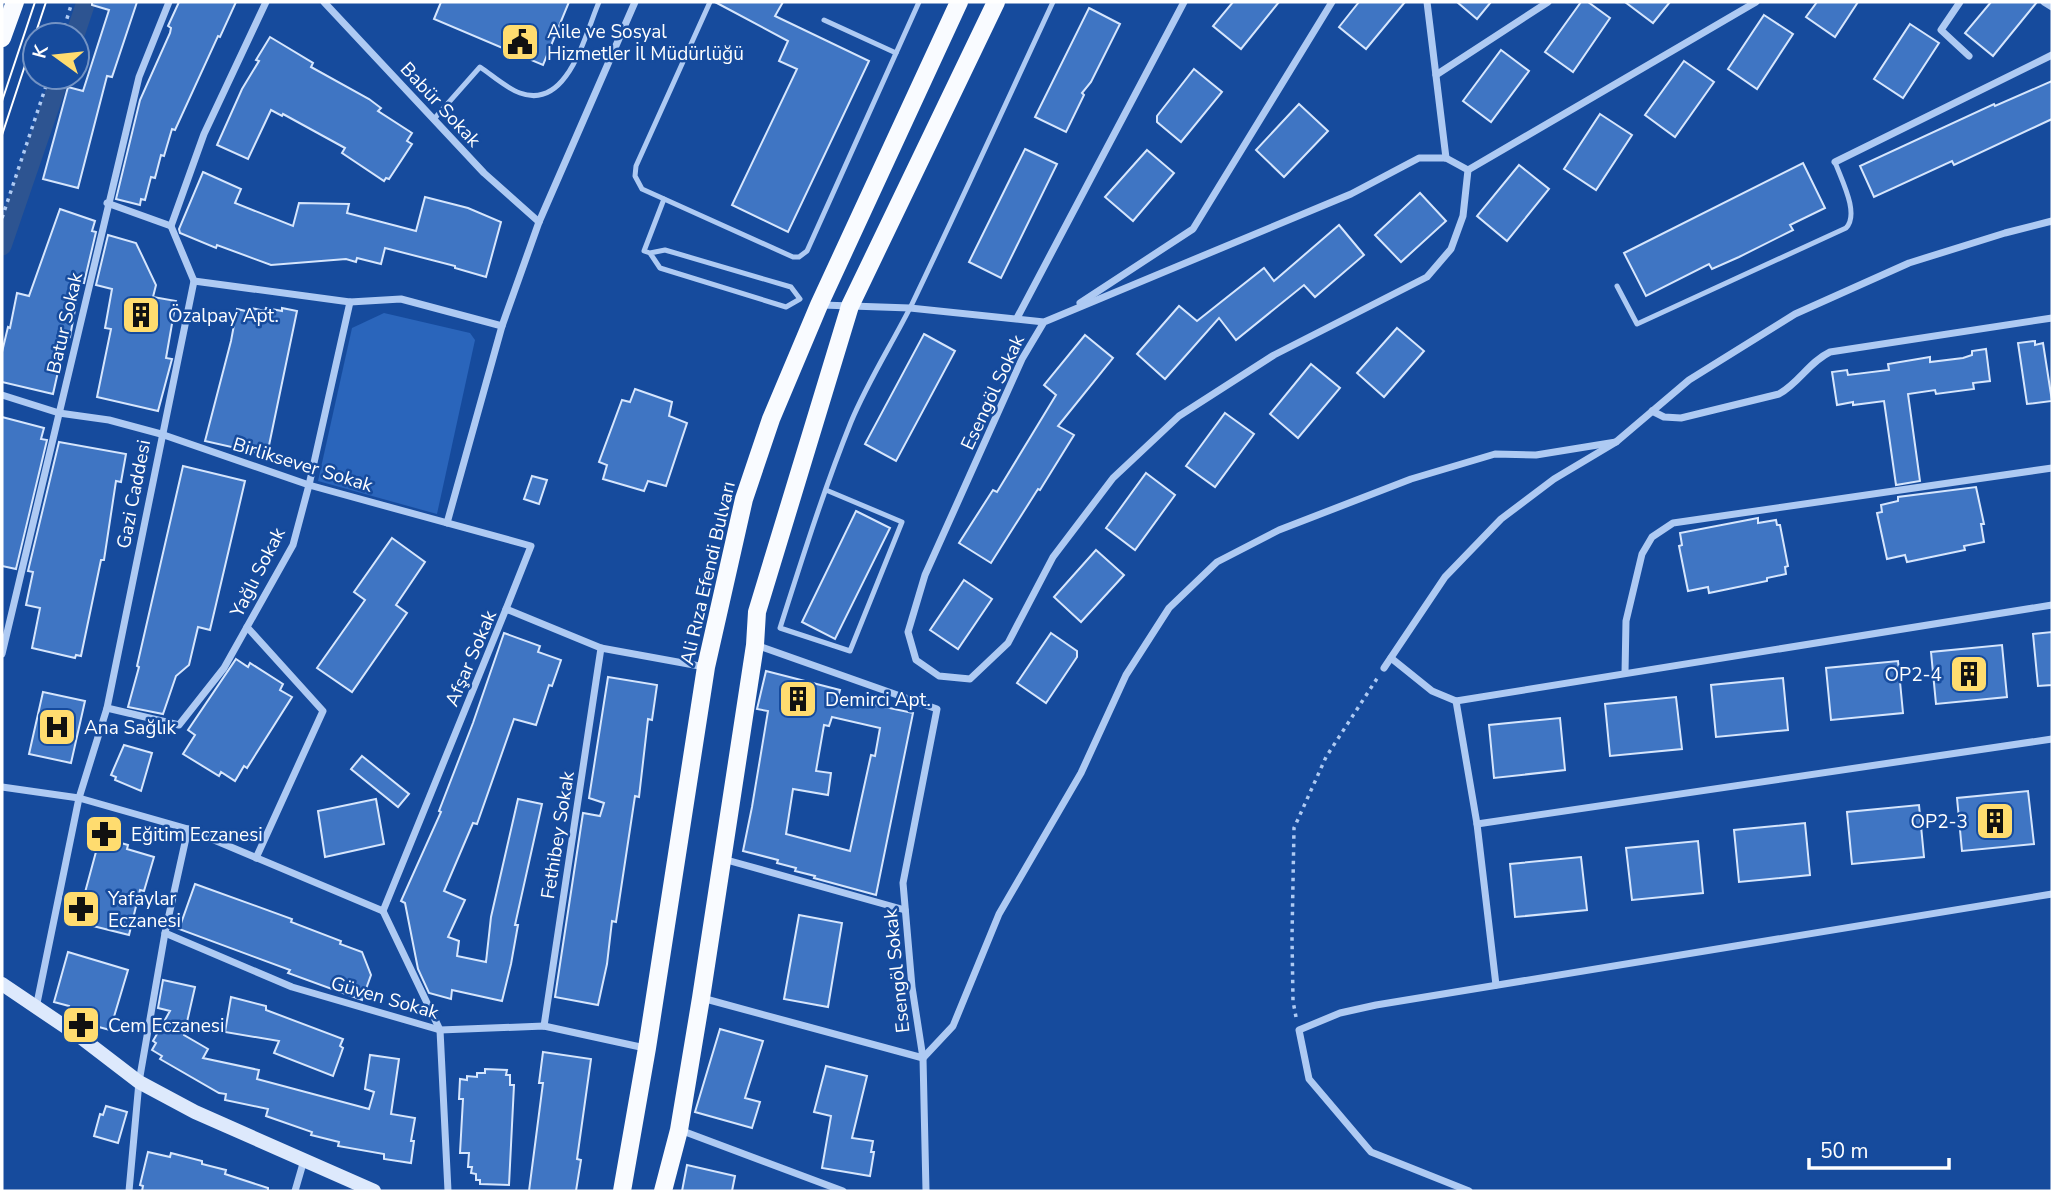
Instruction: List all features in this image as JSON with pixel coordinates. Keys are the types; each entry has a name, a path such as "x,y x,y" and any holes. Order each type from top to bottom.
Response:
{"main road":[{"path":"2,38 15,2"},
{"name":"Ali Rıza Efendi Bulvarı","path":"622,1191 706,667 744,499 771,419 819,305 959,2"},
{"path":"663,1191 679,1129 701,998 755,645 757,612 850,306 996,2"},
{"path":"2,984 79,1036 139,1082 195,1112 374,1191"}],"street":[{"name":"Batur Sokak","path":"2,654 139,77 169,2"},
{"path":"266,2 204,134 171,226 194,281 350,302 401,299 502,326"},
{"name":"Babür Sokak","path":"324,2 484,173 539,222"},
{"path":"447,523 502,326 539,222 635,2"},
{"path":"1017,318 1184,2"},
{"path":"1064,313 1192,229 1332,2"},
{"path":"1427,2 1446,158"},
{"path":"1436,75 1548,2"},
{"path":"1044,322 1351,194 1419,158 1446,158 1468,170 1756,2"},
{"path":"1960,2 1941,30 1969,56"},
{"path":"2044,2 2052,7"},
{"path":"1835,162 2052,55"},
{"name":"Esengöl Sokak","path":"819,305 910,308 1044,322 1022,359 925,575 908,632 916,660 939,676 970,679 1008,643 1053,557 1114,478 1179,416 1274,355 1427,277 1451,249 1463,216 1468,170"},
{"path":"107,203 171,226"},
{"path":"1384,668 1446,578 1501,519 1554,479 1616,442 1689,380 1795,314 1909,262 2052,222"},
{"name":"Gazi Caddesi","path":"36,1008 79,798 107,709 194,281"},
{"name":"Yağlı Sokak","path":"107,709 179,725 225,668 293,545 350,302"},
{"path":"1652,411 1664,417 1681,418 1779,394 1791,388 1819,357 1830,352 2052,318"},
{"name":"Birliksever Sokak","path":"2,395 59,413 108,420 161,434 309,485 531,546 506,608"},
{"path":"701,998 923,1058 953,1026 999,914 1081,774 1126,675 1169,608 1217,562 1279,530 1423,476 1496,454 1536,455 1616,442"},
{"path":"1625,673 1626,621 1642,554 1651,537 1665,526 1814,501 2052,468"},
{"path":"1391,658 1432,691 1456,701 2052,605"},
{"name":"Afşar Sokak","path":"383,911 506,608 601,648 706,667"},
{"path":"247,627 323,710 256,858"},
{"name":"Esengöl Sokak","path":"755,645 937,709 903,883 912,987 923,1058 926,1191"},
{"name":"Fethibey Sokak","path":"544,1026 601,648"},
{"path":"1456,701 1477,824 1496,985"},
{"path":"1477,824 2052,739"},
{"path":"2,787 79,798 188,830 383,911 440,1030 448,1191"},
{"path":"129,1191 139,1082 165,933 188,830"},
{"path":"723,858 905,910"},
{"path":"1469,1191 1371,1152 1309,1079 1299,1030 1340,1013 2052,894"},
{"name":"Güven Sokak","path":"165,933 292,986 440,1030 544,1026 647,1048"},
{"path":"679,1129 843,1191"},
{"path":"295,1191 304,1160"}],"lane":[{"path":"434,119 480,67 524,94 540,96 555,89 568,77 599,2"},
{"path":"710,2 635,171 636,181 642,189 664,200 793,257 803,255 807,251 919,2"},
{"path":"826,490 902,523 850,651 780,628 826,490 861,400 910,308 1053,2"},
{"path":"824,20 896,53"},
{"path":"1617,286 1637,324 1846,228 1850,224 1852,213 1835,162"},
{"path":"647,252 664,200"},
{"path":"665,250 791,287 800,299 786,307 660,268 647,252 665,250"}],"path":[{"path":"66,21 72,2"},
{"path":"2,218 44,91"},
{"path":"1299,1030 1293,988 1294,828 1326,757 1384,668"}],"shaded area":[{"path":"384,313 470,333 475,340 437,514 318,481 352,328"}],"building":[{"path":"92,2 137,2 112,77 107,76 78,188 43,179 67,91 91,91 91,66 109,10 92,5"},
{"path":"179,2 236,2 175,130 172,129 155,178 151,177 145,200 141,199 140,205 116,199 140,100 170,33 171,28 168,26"},
{"name":"Aile ve Sosyal Hizmetler İl Müdürlüğü","path":"441,2 569,2 543,65 434,19"},
{"path":"715,2 783,2 775,16 869,61 788,232 732,205 797,69 779,61 788,41"},
{"path":"1233,2 1279,2 1241,49 1213,26"},
{"path":"1359,2 1405,2 1366,49 1339,27"},
{"path":"1457,2 1491,2 1477,19"},
{"path":"1581,2 1588,2 1610,18 1573,72 1545,52"},
{"path":"1625,2 1670,2 1653,23"},
{"path":"1817,2 1858,2 1835,37 1806,17"},
{"path":"1991,2 2037,2 1993,56 1965,33"},
{"path":"1089,8 1120,24 1091,82 1082,93 1084,95 1066,132 1035,117"},
{"path":"1764,15 1793,34 1757,89 1728,69"},
{"path":"1910,24 1939,43 1903,98 1874,79"},
{"path":"270,37 313,63 311,67 369,99 381,108 378,111 412,133 407,141 412,144 389,179 384,181 342,153 345,148 271,110 248,159 217,145 242,89 259,61 256,60"},
{"path":"1501,50 1529,71 1491,122 1463,101"},
{"path":"1684,61 1714,82 1675,137 1645,115"},
{"path":"1194,69 1222,92 1181,142 1157,122 1157,116"},
{"path":"2052,81 2052,119 1954,165 1952,161 1874,197 1860,166 1994,104 1995,106"},
{"path":"1299,104 1328,131 1284,177 1256,150"},
{"path":"1600,114 1632,135 1596,190 1564,169"},
{"path":"1025,149 1057,164 1001,278 969,262"},
{"path":"1147,150 1174,173 1133,221 1105,197"},
{"path":"1803,163 1825,208 1790,225 1793,230 1739,257 1712,269 1709,264 1646,296 1624,253"},
{"path":"1519,165 1549,189 1507,241 1477,216"},
{"path":"203,172 241,189 235,203 293,226 299,203 349,204 347,213 416,231 425,197 468,208 501,222 486,277 385,248 381,264 357,258 356,262 346,259 271,265 217,245 216,248 180,233 179,229"},
{"path":"1420,193 1446,221 1401,262 1375,235"},
{"path":"60,209 95,221 92,231 96,232 84,283 80,282 70,337 66,336 53,394 2,382 2,352 17,293 29,296"},
{"path":"1339,225 1364,255 1315,297 1304,285 1236,340 1219,318 1165,379 1137,354 1179,306 1197,321 1264,268 1274,281"},
{"path":"108,235 136,243 156,285 153,297 176,301 166,358 172,359 158,411 97,397 111,329 105,328 112,289 96,285"},
{"path":"251,308 297,311 267,455 205,441 237,309 250,312"},
{"path":"1397,328 1424,351 1384,397 1357,373"},
{"path":"924,334 955,351 896,461 865,444"},
{"path":"1085,335 1113,358 1058,426 1074,435 991,563 959,543 993,490 997,492 1056,395 1044,385"},
{"path":"2035,341 2035,345 2043,343 2052,401 2027,404 2018,343"},
{"path":"1986,349 1990,381 1973,383 1974,389 1936,394 1935,390 1908,394 1920,481 1896,485 1884,401 1837,405 1832,372 1847,370 1848,375 1889,370 1888,364 1930,357 1930,362 1963,358 1972,355 1972,351"},
{"path":"1311,364 1340,388 1298,438 1270,414"},
{"path":"635,389 672,402 669,416 687,423 666,486 648,481 644,491 603,479 607,465 599,462 622,400 630,402"},
{"path":"1225,413 1254,434 1215,487 1186,466"},
{"path":"2,417 44,428 41,439 47,440 16,569 2,566"},
{"path":"59,442 126,454 121,482 116,481 104,560 101,560 81,656 76,655 75,658 32,648 40,608 26,605 33,572 28,571"},
{"path":"183,466 245,481 210,630 198,627 189,665 176,676 163,714 128,707"},
{"path":"1146,473 1175,495 1135,550 1106,528"},
{"path":"532,476 547,480 539,504 524,499"},
{"path":"1976,487 1984,524 1981,524 1984,542 1964,546 1965,550 1907,562 1905,555 1887,559 1877,513 1882,512 1881,505 1898,501 1898,497"},
{"path":"856,511 890,528 835,639 802,622"},
{"path":"1758,518 1758,523 1776,520 1777,525 1780,525 1788,566 1785,567 1786,574 1767,578 1767,581 1709,593 1708,587 1688,591 1679,546 1682,545 1680,533"},
{"path":"392,538 425,562 396,605 407,613 352,692 317,668 365,600 354,592"},
{"path":"1096,550 1124,575 1081,622 1054,597"},
{"path":"964,580 992,599 958,649 930,630"},
{"path":"2052,632 2052,685 2038,686 2033,634"},
{"path":"504,633 540,646 538,652 561,660 552,686 549,685 536,725 514,719 477,824 473,823 444,891 465,900 448,937 459,941 457,956 486,962 491,917 518,799 542,804 515,925 518,925 502,1001 452,990 451,999 429,993 418,969 405,903 401,901 441,812 439,811"},
{"path":"1051,633 1077,651 1077,657 1046,703 1017,683"},
{"name":"OP2-4","path":"2002,645 2007,697 1936,704 1931,652"},
{"path":"236,659 248,667 250,663 283,684 280,690 292,697 247,768 244,766 235,781 221,772 219,776 183,754 195,735 188,730"},
{"path":"1898,661 1903,713 1831,720 1826,668"},
{"path":"766,671 840,690 838,697 913,713 876,895 814,878 815,876 795,871 796,868 777,863 778,860 743,851 768,711 757,709","holes":["832,717 880,728 875,756 871,755 850,851 786,834 793,789 828,795 831,773 816,771 824,725 829,726"]},
{"path":"608,677 657,685 652,720 648,719 639,797 635,796 616,922 612,921 607,964 598,1005 555,997 583,813 600,816 604,803 589,798"},
{"path":"1783,678 1788,730 1716,737 1711,685"},
{"name":"Ana Sağlık","path":"43,692 85,701 71,763 29,754"},
{"path":"1676,697 1682,749 1610,756 1605,704"},
{"path":"1560,718 1565,770 1494,778 1489,725"},
{"path":"124,745 152,753 141,791 115,780 116,777 111,775"},
{"path":"362,756 409,794 398,807 351,769"},
{"name":"OP2-3","path":"2028,791 2034,844 1962,851 1957,798"},
{"path":"376,799 384,844 325,857 318,811"},
{"path":"1919,805 1924,857 1852,864 1847,812"},
{"path":"1805,823 1810,875 1739,882 1734,830"},
{"path":"100,837 128,845 127,849 154,857 144,891 140,890 129,935 77,922"},
{"path":"1698,841 1703,893 1632,900 1626,848"},
{"path":"1581,857 1587,910 1515,917 1510,864"},
{"path":"195,884 292,919 291,922 362,952 371,975 362,1000 179,929"},
{"path":"799,915 842,923 828,1007 784,999"},
{"path":"68,952 128,970 110,1030 95,1026 96,1022 80,1018 81,1014 68,1010 69,1006 54,1002"},
{"path":"163,980 195,987 184,1035 208,1049 203,1058 259,1070 257,1079 369,1109 374,1092 365,1089 370,1055 399,1059 391,1114 415,1118 411,1163 384,1159 384,1154 338,1146 339,1142 311,1135 312,1132 266,1116 268,1109 225,1100 226,1094 219,1093 160,1059 162,1056 152,1050 156,1043 153,1041 170,1011 158,1008"},
{"path":"231,997 266,1006 266,1010 343,1039 340,1046 343,1048 333,1076 274,1053 279,1041 225,1032"},
{"path":"720,1029 763,1041 745,1098 760,1102 752,1128 695,1112"},
{"path":"543,1052 591,1059 577,1159 581,1160 576,1191 529,1191 543,1083 539,1083"},
{"path":"826,1066 867,1076 852,1138 873,1141 870,1176 822,1168 831,1116 814,1112"},
{"path":"485,1069 507,1070 510,1085 514,1085 509,1185 480,1184 480,1180 476,1180 476,1174 471,1173 472,1167 468,1167 469,1153 460,1153 463,1099 459,1099 460,1079 467,1080 467,1076 477,1077 477,1073 485,1073"},
{"path":"106,1106 127,1112 118,1143 94,1136 100,1114 103,1115"},
{"path":"148,1152 170,1157 171,1153 202,1161 202,1164 226,1170 225,1174 268,1188 268,1191 142,1191 143,1186 140,1185"},
{"path":"687,1165 735,1176 732,1191 682,1191"}],"waterway":[{"path":"80,21 86,2"},
{"path":"2,246 55,91"}],"tram line":[{"path":"2,101 35,2"},
{"path":"40,21 46,2"},
{"path":"2,135 21,77"}],"place":[{"name":"Aile ve Sosyal Hizmetler İl Müdürlüğü","path":"520,42"},
{"name":"Özalpay Apt.","path":"141,315"},
{"name":"OP2-4","path":"1969,674"},
{"name":"Demirci Apt.","path":"798,699"},
{"name":"Ana Sağlık","path":"57,727"},
{"name":"OP2-3","path":"1995,821"},
{"name":"Eğitim Eczanesi","path":"104,834"},
{"name":"Yafaylar Eczanesi","path":"81,909"},
{"name":"Cem Eczanesi","path":"81,1025"}]}
